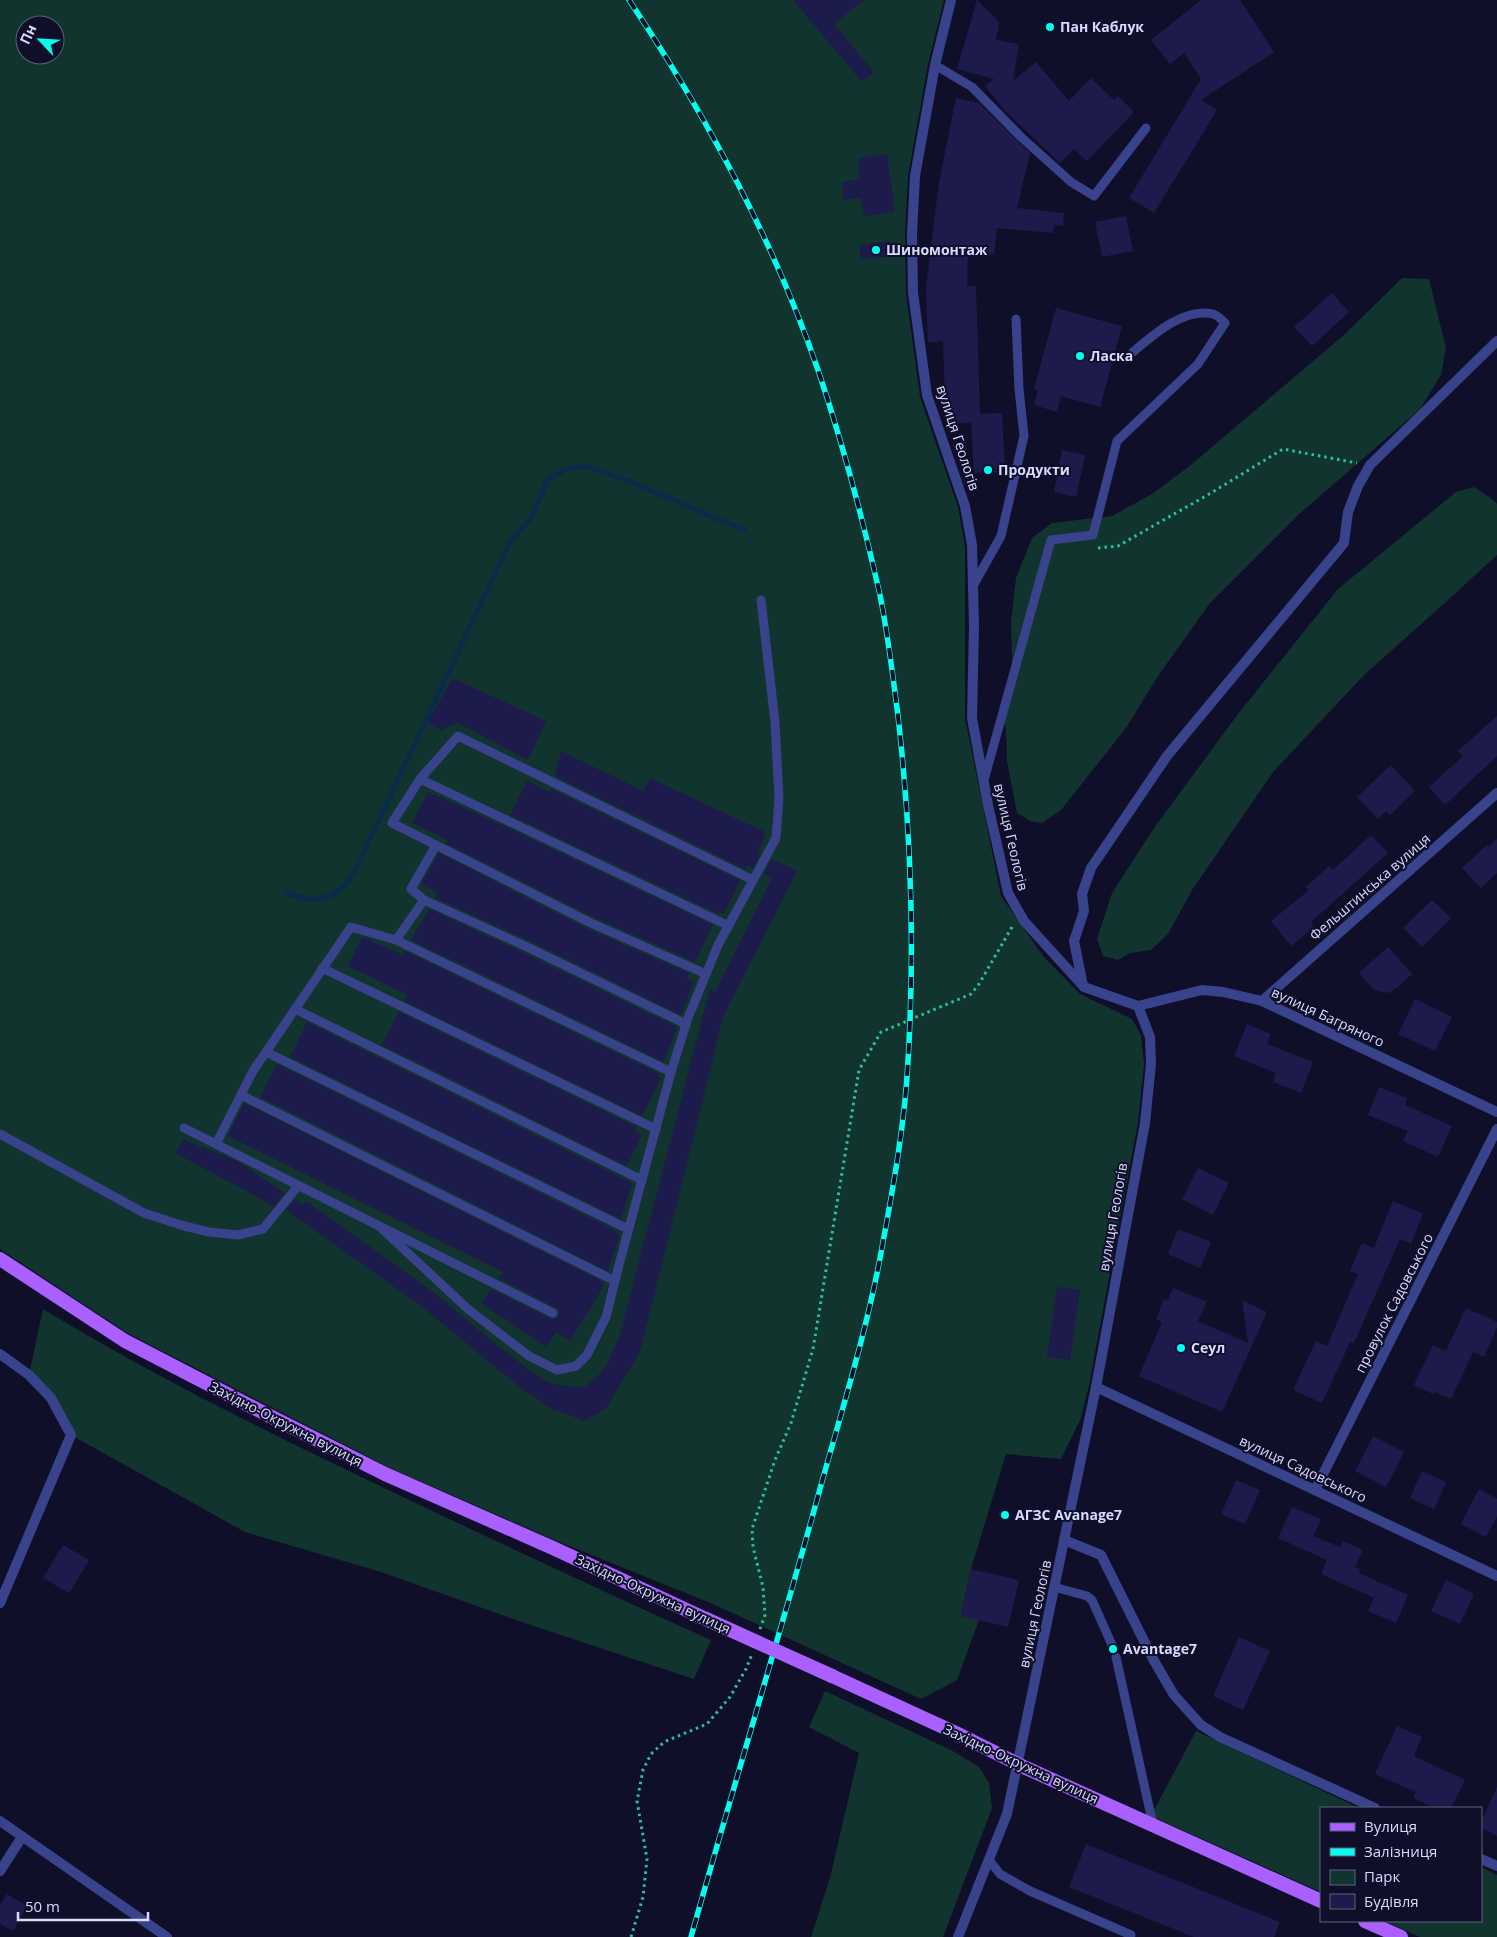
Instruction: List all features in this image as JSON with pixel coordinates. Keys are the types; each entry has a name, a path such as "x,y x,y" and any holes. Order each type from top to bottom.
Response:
{"main road":[{"name":"Західно-Окружна вулиця","path":"0,1259 125,1341 385,1474 553,1548 956,1733 1018,1764 1320,1901"},
{"path":"1366,1922 1400,1937"}],"street":[{"name":"вулиця Геологів","path":"951,0 935,65 915,176 912,232 913,294 927,395 965,506 972,546 974,626 972,718 1008,894 1020,913 1084,987 1138,1006 1150,1036 1151,1064 1145,1123 1096,1387 1007,1814 958,1937"},
{"path":"1084,987 1074,941 1084,911 1082,894 1091,868 1167,756 1344,544 1348,512 1358,486 1370,465 1497,341"},
{"name":"Фельштинська вулиця","path":"1262,1001 1497,793"},
{"name":"вулиця Багряного","path":"1138,1006 1202,990 1223,992 1262,1001 1497,1112"},
{"name":"провулок Садовського","path":"1316,1490 1497,1129"},
{"path":"0,1354 29,1375 50,1398 71,1435 0,1603"},
{"name":"вулиця Садовського","path":"1096,1387 1497,1576"},
{"path":"1064,1540 1100,1554 1174,1695 1201,1725 1220,1737 1373,1807"},
{"path":"0,1821 167,1937"},
{"path":"0,1871 22,1837"},
{"path":"1482,1858 1497,1866"}],"lane":[{"path":"935,65 972,87 1021,137 1064,176 1094,196 1146,128"},
{"path":"984,780 1051,540 1093,535 1117,441 1198,364 1226,323 1214,314 1196,313 1166,325 1133,352"},
{"path":"973,587 1001,536 1024,436 1019,389 1016,319"},
{"path":"380,1227 469,1310 529,1356 557,1370 576,1366 587,1355 606,1317 628,1229 686,1024 718,945 776,838 779,799 775,722 761,600"},
{"path":"706,974 591,923 392,823 420,779 458,736 754,880"},
{"path":"420,779 729,926"},
{"path":"436,845 411,890 424,900 523,945 686,1024"},
{"path":"396,940 424,900"},
{"path":"216,1144 266,1052 351,928 396,940 671,1072"},
{"path":"322,968 656,1129"},
{"path":"295,1008 642,1180"},
{"path":"266,1052 628,1229"},
{"path":"241,1095 615,1281"},
{"path":"184,1128 553,1312"},
{"path":"0,1134 144,1213 209,1232 238,1234 263,1229 298,1186"},
{"path":"1054,1587 1087,1596 1092,1600 1112,1645"},
{"path":"1116,1657 1153,1825"},
{"path":"988,1860 1000,1874 1030,1891 1131,1935"}],"path":[{"path":"1070,538 1090,548 1118,546 1284,449 1370,465"},
{"path":"759,1633 766,1615 763,1587 753,1547 752,1528 775,1460 791,1423 813,1349 859,1070 881,1032 971,994 979,984 1020,913"},
{"path":"631,1937 643,1897 647,1859 637,1801 643,1770 651,1754 664,1742 707,1724 730,1697 746,1669 752,1651"}],"green space":[{"path":"0,0 944,0 928,64 908,176 905,232 906,294 920,397 958,507 965,546 965,718 1001,896 1043,956 1080,994 1132,1019 1141,1035 1144,1064 1138,1122 1089,1385 1081,1418 1061,1459 1006,1454 971,1569 961,1615 979,1620 957,1680 921,1699 713,1604 557,1541 388,1467 129,1334 0,1249"},
{"path":"1402,278 1429,279 1446,348 1441,375 1420,409 1298,515 1210,603 1158,676 1126,728 1061,810 1042,823 1030,821 1017,813 1007,761 1006,729 1001,713 1013,683 1011,622 1016,578 1032,538 1052,523 1112,516 1152,494 1191,465 1345,334"},
{"path":"1474,487 1497,504 1497,555 1364,675 1273,772 1192,890 1168,934 1151,950 1130,953 1118,960 1103,956 1097,939 1112,893 1154,828 1238,714 1338,589 1456,492"},
{"path":"43,1309 177,1385 268,1432 483,1535 711,1640 694,1679 528,1624 381,1572 245,1532 71,1435 29,1375"},
{"path":"825,1691 951,1750 979,1767 989,1783 992,1808 943,1937 811,1937 830,1878 859,1753 809,1727"},
{"path":"1196,1731 1357,1807 1320,1807 1320,1892 1151,1816"},
{"path":"1482,1868 1497,1875 1497,1937 1420,1937 1386,1922 1482,1922"}],"building":[{"path":"793,0 864,0 834,24 874,72 862,82"},
{"path":"977,0 999,22 996,40 1019,44 1013,81 1036,62 1069,101 1091,78 1114,100 1118,96 1134,112 1087,161 1074,149 1060,163 1001,107 1003,108 985,86 994,79 957,69"},
{"path":"1201,0 1240,0 1274,52 1201,100 1217,110 1154,213 1129,198 1201,79 1184,53 1170,64 1151,40"},
{"path":"956,98 979,103 1030,153 1017,208 1064,213 1063,226 1054,225 1053,233 997,228 994,254 968,251 967,286 976,286 980,414 1002,413 1005,472 974,473 971,423 954,423 945,403 943,341 928,343 926,288 939,182"},
{"path":"887,154 895,212 864,216 861,198 844,200 842,182 860,179 858,158"},
{"path":"1126,216 1133,251 1102,257 1095,222"},
{"path":"890,241 892,256 861,260 859,245"},
{"path":"1332,293 1349,312 1312,346 1294,327"},
{"path":"1056,308 1122,326 1100,407 1061,396 1057,412 1034,405 1038,390 1034,389"},
{"path":"1062,450 1085,455 1076,497 1054,492"},
{"path":"452,678 546,721 528,760 458,723 441,730 428,723"},
{"path":"1497,716 1497,756 1445,805 1429,787 1463,756 1458,751"},
{"path":"561,751 643,791 650,778 765,832 757,853 760,854 753,868 747,865 745,869 555,776"},
{"path":"1391,765 1415,791 1390,815 1386,811 1378,819 1357,797"},
{"path":"527,781 550,792 551,789 740,880 724,914 720,912 719,914 510,815"},
{"path":"428,792 713,925 695,962 594,917 445,843 448,840 412,823"},
{"path":"1371,835 1388,853 1311,922 1314,927 1291,946 1271,921 1309,890 1306,887 1329,866 1333,870"},
{"path":"1497,839 1497,873 1481,888 1462,868 1487,845 1489,846"},
{"path":"439,853 588,929 689,973 687,978 694,981 681,1015 526,939 435,898 438,893 421,884"},
{"path":"772,859 797,871 723,1017 640,1352 606,1408 584,1421 557,1410 556,1412 522,1389 421,1306 286,1210 295,1199 303,1205 306,1201 432,1291 535,1374 549,1383 577,1388 586,1386 606,1366 619,1338 710,989 715,992 772,878 764,874"},
{"path":"1432,900 1451,918 1422,947 1403,928"},
{"path":"429,909 677,1027 664,1062 411,940"},
{"path":"362,937 403,955 405,951 660,1074 658,1077 661,1078 642,1116 404,1001 407,995 348,966"},
{"path":"1388,947 1412,974 1397,988 1388,993 1374,990 1359,973"},
{"path":"1415,999 1452,1017 1435,1051 1398,1034"},
{"path":"399,1012 637,1127 634,1131 642,1135 627,1166 382,1045"},
{"path":"307,1022 632,1183 621,1219 290,1057"},
{"path":"1247,1024 1271,1034 1267,1044 1313,1062 1301,1093 1273,1082 1276,1073 1234,1056"},
{"path":"277,1064 617,1231 616,1233 620,1234 608,1271 260,1097"},
{"path":"1379,1087 1407,1098 1405,1105 1452,1126 1438,1157 1403,1141 1408,1131 1368,1115"},
{"path":"244,1103 604,1282 602,1289 570,1341 556,1332 546,1347 481,1303 491,1289 551,1319 558,1316 559,1312 556,1308 498,1278 503,1272 228,1136"},
{"path":"184,1140 237,1161 285,1193 274,1206 175,1153"},
{"path":"1198,1168 1229,1183 1213,1215 1182,1199"},
{"path":"1393,1201 1423,1214 1411,1244 1400,1239 1354,1343 1350,1342 1322,1403 1293,1390 1316,1341 1327,1346 1358,1274 1350,1271 1362,1243 1374,1248"},
{"path":"1178,1229 1211,1242 1200,1268 1168,1254"},
{"path":"1057,1287 1080,1290 1070,1360 1047,1357"},
{"path":"1173,1288 1207,1302 1198,1321 1248,1343 1242,1300 1267,1312 1222,1412 1139,1376 1162,1322 1156,1319 1164,1299 1168,1300"},
{"path":"1466,1308 1497,1322 1497,1327 1484,1357 1473,1352 1451,1399 1435,1392 1433,1394 1414,1385 1433,1345 1446,1351"},
{"path":"1373,1436 1404,1452 1386,1487 1355,1471"},
{"path":"1422,1471 1446,1482 1434,1509 1410,1498"},
{"path":"1236,1480 1260,1490 1245,1524 1221,1514"},
{"path":"1479,1489 1497,1499 1497,1516 1486,1537 1461,1524"},
{"path":"1292,1507 1321,1519 1313,1536 1340,1547 1343,1541 1363,1550 1355,1567 1361,1570 1359,1573 1408,1595 1396,1623 1368,1611 1374,1598 1321,1574 1327,1560 1278,1538"},
{"path":"63,1545 89,1560 69,1593 43,1578"},
{"path":"971,1569 1019,1580 1008,1627 961,1616"},
{"path":"1446,1580 1474,1594 1460,1624 1431,1611"},
{"path":"1239,1637 1270,1651 1243,1710 1213,1696"},
{"path":"1397,1726 1422,1737 1414,1756 1465,1780 1452,1807 1433,1807 1413,1798 1416,1792 1375,1774"},
{"path":"1497,1787 1497,1836 1482,1828 1482,1820"},
{"path":"1086,1844 1280,1922 1274,1937 1194,1937 1069,1887"},
{"path":"7,1894 27,1906 13,1931 0,1924 0,1905"}],"waterway":[{"path":"287,893 302,898 318,899 340,890 350,879 510,542 531,518 548,479 568,468 588,467 629,481 744,530"}],"railway":[{"path":"629,0 685,88 736,179 780,273 818,370 860,510 880,595 898,716 909,845 911,975 907,1084 891,1197 877,1272 848,1390 691,1937"}],"place":[{"name":"Пан Каблук","path":"1050,27"},
{"name":"Шиномонтаж","path":"876,250"},
{"name":"Ласка","path":"1080,356"},
{"name":"Продукти","path":"988,470"},
{"name":"Сеул","path":"1181,1348"},
{"name":"АГЗС Avanage7","path":"1005,1515"},
{"name":"Avantage7","path":"1113,1649"}]}
